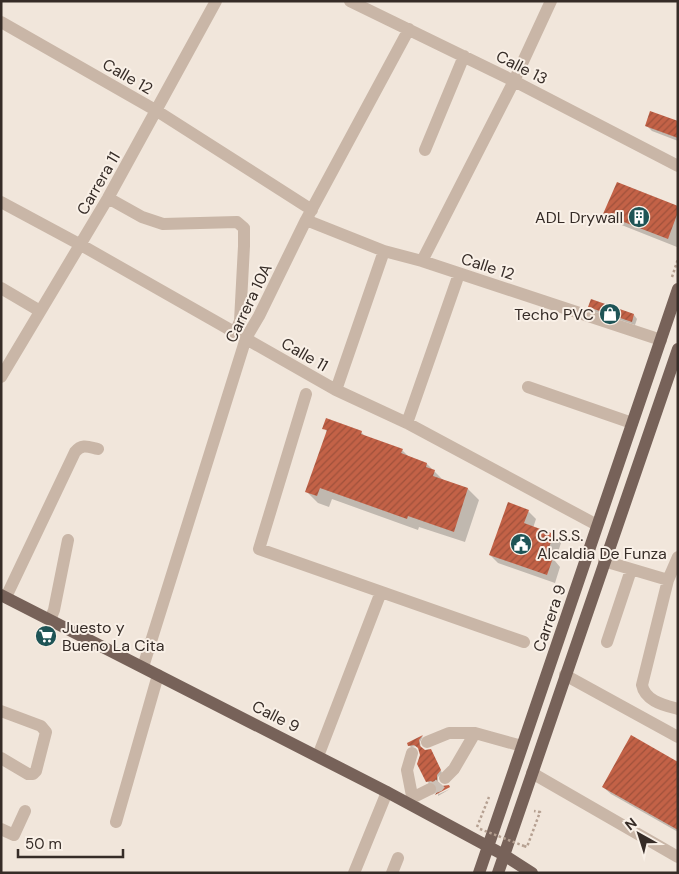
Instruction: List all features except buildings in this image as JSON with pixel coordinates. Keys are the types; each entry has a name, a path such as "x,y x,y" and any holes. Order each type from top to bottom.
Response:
{"main road":[{"name":"Carrera 9","path":"480,873 678,289"},
{"name":"Carrera 9","path":"498,873 510,858 532,773 678,349"},
{"name":"Calle 9","path":"4,596 387,792 413,802 510,858 532,873"}],"street":[{"name":"Carrera 11","path":"1,376 108,198 216,1"},
{"name":"Calle 13","path":"350,1 514,80 678,166"},
{"path":"422,261 514,80 551,1"},
{"name":"Calle 12","path":"1,22 157,111 309,215 384,252 422,261 661,340"},
{"name":"Carrera 10A","path":"143,666 240,335 259,316 309,215 409,29"},
{"path":"425,150 464,56"},
{"path":"108,198 142,217 163,224 237,222 244,228 240,335"},
{"name":"Calle 11","path":"1,202 81,245 336,390 407,423 597,525"},
{"path":"336,390 384,252"},
{"path":"407,423 459,274"},
{"path":"1,288 40,311"},
{"path":"528,386 632,423"},
{"path":"306,394 259,549 524,642"},
{"path":"4,596 76,452 79,448 85,446 98,449"},
{"path":"50,620 54,610 68,540"},
{"path":"678,557 668,580 642,685 643,692 655,702 678,709"},
{"path":"604,561 668,580"},
{"path":"607,642 631,570"},
{"path":"318,756 381,592"},
{"path":"116,822 158,675"},
{"path":"565,675 678,737"},
{"path":"1,711 42,726 46,732 36,771 32,774 28,774 1,758"},
{"path":"427,742 449,733 475,734 522,746"},
{"path":"445,778 454,769 475,734"},
{"path":"412,752 407,770 413,802 430,789"},
{"path":"532,773 678,857"},
{"path":"354,873 387,792"},
{"path":"1,829 14,835 25,811"},
{"path":"392,873 398,858"}],"path":[{"path":"480,829 527,847 540,812 535,810 532,819"},
{"path":"510,858 523,845"}],"tunnel":[{"path":"430,789 438,786 445,778"}],"place":[{"name":"ADL Drywall","path":"639,217"},
{"name":"Techo PVC","path":"610,314"},
{"name":"C.I.S.S. Alcaldia De Funza","path":"521,544"},
{"name":"Juesto y Bueno La Cita","path":"46,636"}]}
